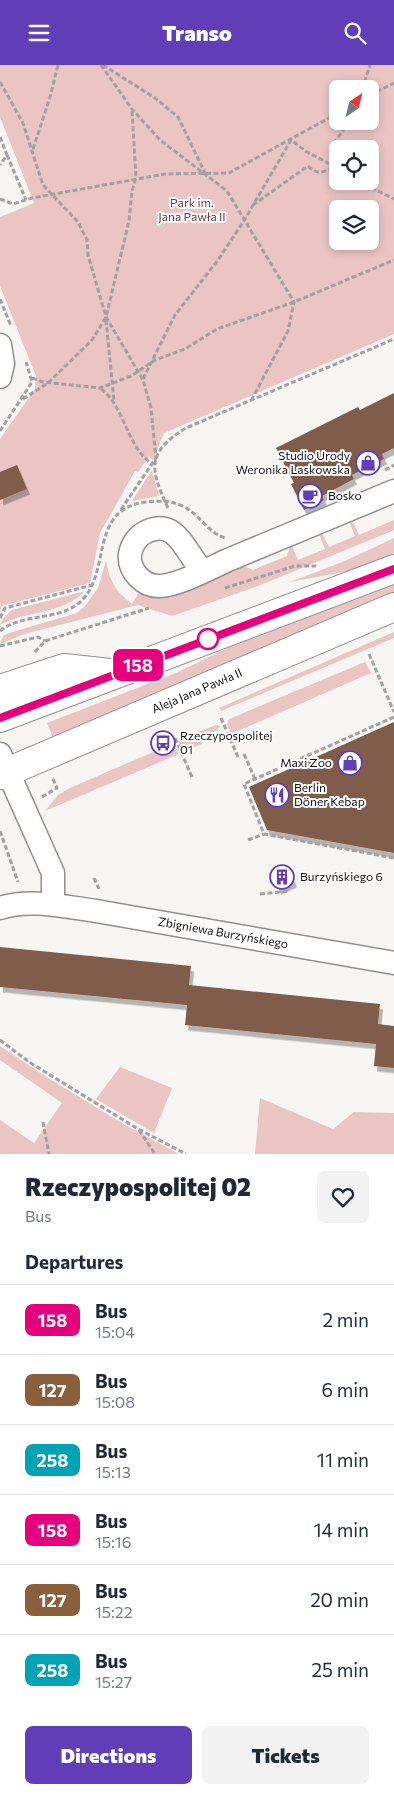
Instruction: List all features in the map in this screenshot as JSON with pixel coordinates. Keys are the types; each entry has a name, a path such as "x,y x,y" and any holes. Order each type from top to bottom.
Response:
{"main road":[{"path":"0,719 394,569"},
{"name":"Aleja Jana Pawła II","path":"3,767 394,607"},
{"path":"0,689 64,668 114,674"}],"street":[{"path":"0,345 4,364 0,377"},
{"path":"203,571 194,563 178,536 162,528 152,529 137,539 130,556 135,574 142,581 160,586 203,571 394,491"},
{"path":"3,767 53,873 42,905"},
{"name":"Zbigniewa Burzyńskiego","path":"0,908 42,905 394,963"}],"path":[{"path":"32,149 50,97 58,65"},
{"path":"102,65 132,109 160,140 227,191 294,302 288,331 251,401"},
{"path":"102,65 155,98 178,117 205,174"},
{"path":"365,80 370,65"},
{"path":"0,81 23,123 39,175 52,196 78,223 87,240 88,255 106,317 114,402"},
{"path":"379,90 394,83"},
{"path":"23,399 48,383 92,340 106,317 129,221 132,191 136,179 132,109"},
{"path":"0,199 13,204 165,174 229,173 329,118"},
{"path":"0,137 26,200"},
{"path":"291,140 329,165"},
{"path":"143,380 176,315 218,260 245,219 291,140"},
{"path":"0,165 7,155"},
{"path":"252,206 308,167 320,173 329,168"},
{"path":"376,190 394,199"},
{"path":"32,378 48,383 100,388 139,371 156,360 185,349 217,329 294,302 394,260"},
{"path":"106,317 143,380 151,409 156,457 156,481 179,531 178,536"},
{"path":"120,512 150,463 156,457 158,449 167,440 186,428 394,339"},
{"path":"100,388 114,402 137,446 150,463"},
{"path":"294,566 316,566"},
{"path":"0,618 5,608 93,585"},
{"path":"0,646 38,637 45,641"},
{"path":"369,654 394,712"},
{"path":"264,834 244,785 394,717"},
{"path":"220,718 238,757"},
{"path":"175,737 192,777"},
{"path":"244,754 255,779"},
{"path":"36,801 57,788 49,770"},
{"path":"0,831 21,892 42,905"},
{"path":"248,840 264,834 394,858"},
{"path":"260,894 290,891"},
{"path":"0,1040 29,1062 138,1129 186,1154"},
{"path":"44,1122 49,1154"},
{"path":"138,1129 155,1154"}],"green space":[{"name":"Park im. Jana Pawła II","path":"0,65 394,65 394,334 164,433 153,460 149,457 138,472 135,471 100,533 90,583 1,606 0,614 0,439 35,389 36,376 0,286 0,217 34,203 0,117"},
{"path":"152,470 159,496 132,501"},
{"path":"352,520 359,535 394,520 394,530 258,586 172,616 138,605 24,634 0,644 3,636 9,633 77,613 85,606 98,588 106,561 114,585 132,604 141,589 242,565 253,570 287,556 290,546 292,546 298,560 325,549 319,534 322,533 329,547 355,536 349,521"},
{"path":"394,538 394,553 349,571 290,582 345,561"},
{"path":"394,581 394,594 54,740 47,723 176,673 242,641"},
{"path":"85,591 76,599 66,604 10,620 0,625 5,616 12,610"},
{"path":"394,632 394,638 221,711 219,708"},
{"path":"365,662 371,673 231,734 227,724 229,719"},
{"path":"216,725 221,726 212,734 200,740 202,744 183,752 178,740"},
{"path":"174,743 179,754 45,811 58,795 70,788"},
{"path":"0,1046 125,1125 179,1154 0,1154 0,1120 34,1143 62,1103 0,1060"},
{"path":"120,1067 172,1088 154,1133 96,1099"},
{"path":"260,1098 333,1129 354,1112 394,1113 394,1154 255,1154"}],"building":[{"path":"394,393 394,448 382,454 384,459 352,475 354,479 322,496 324,500 304,510 291,484 294,483 276,448 358,407 360,410"},
{"path":"17,465 27,489 0,500 0,472"},
{"path":"394,722 394,853 267,830 249,787"},
{"name":"Burzyńskiego 6","path":"287,865 294,882 278,889 271,873"},
{"path":"0,947 191,966 189,985 380,1004 378,1024 394,1026 394,1068 374,1066 376,1044 185,1025 187,1005 0,987"}],"bus line":[{"name":"158","path":"0,718 394,569"}],"place":[{"name":"Studio Urody Weronika Laskowska","path":"368,463"},
{"name":"Bosko","path":"310,496"},
{"name":"Rzeczypospolitej 01","path":"163,743"},
{"name":"Maxi Zoo","path":"350,763"},
{"name":"Berlin Döner Kebap","path":"277,795"},
{"name":"Burzyńskiego 6","path":"282,877"}]}
